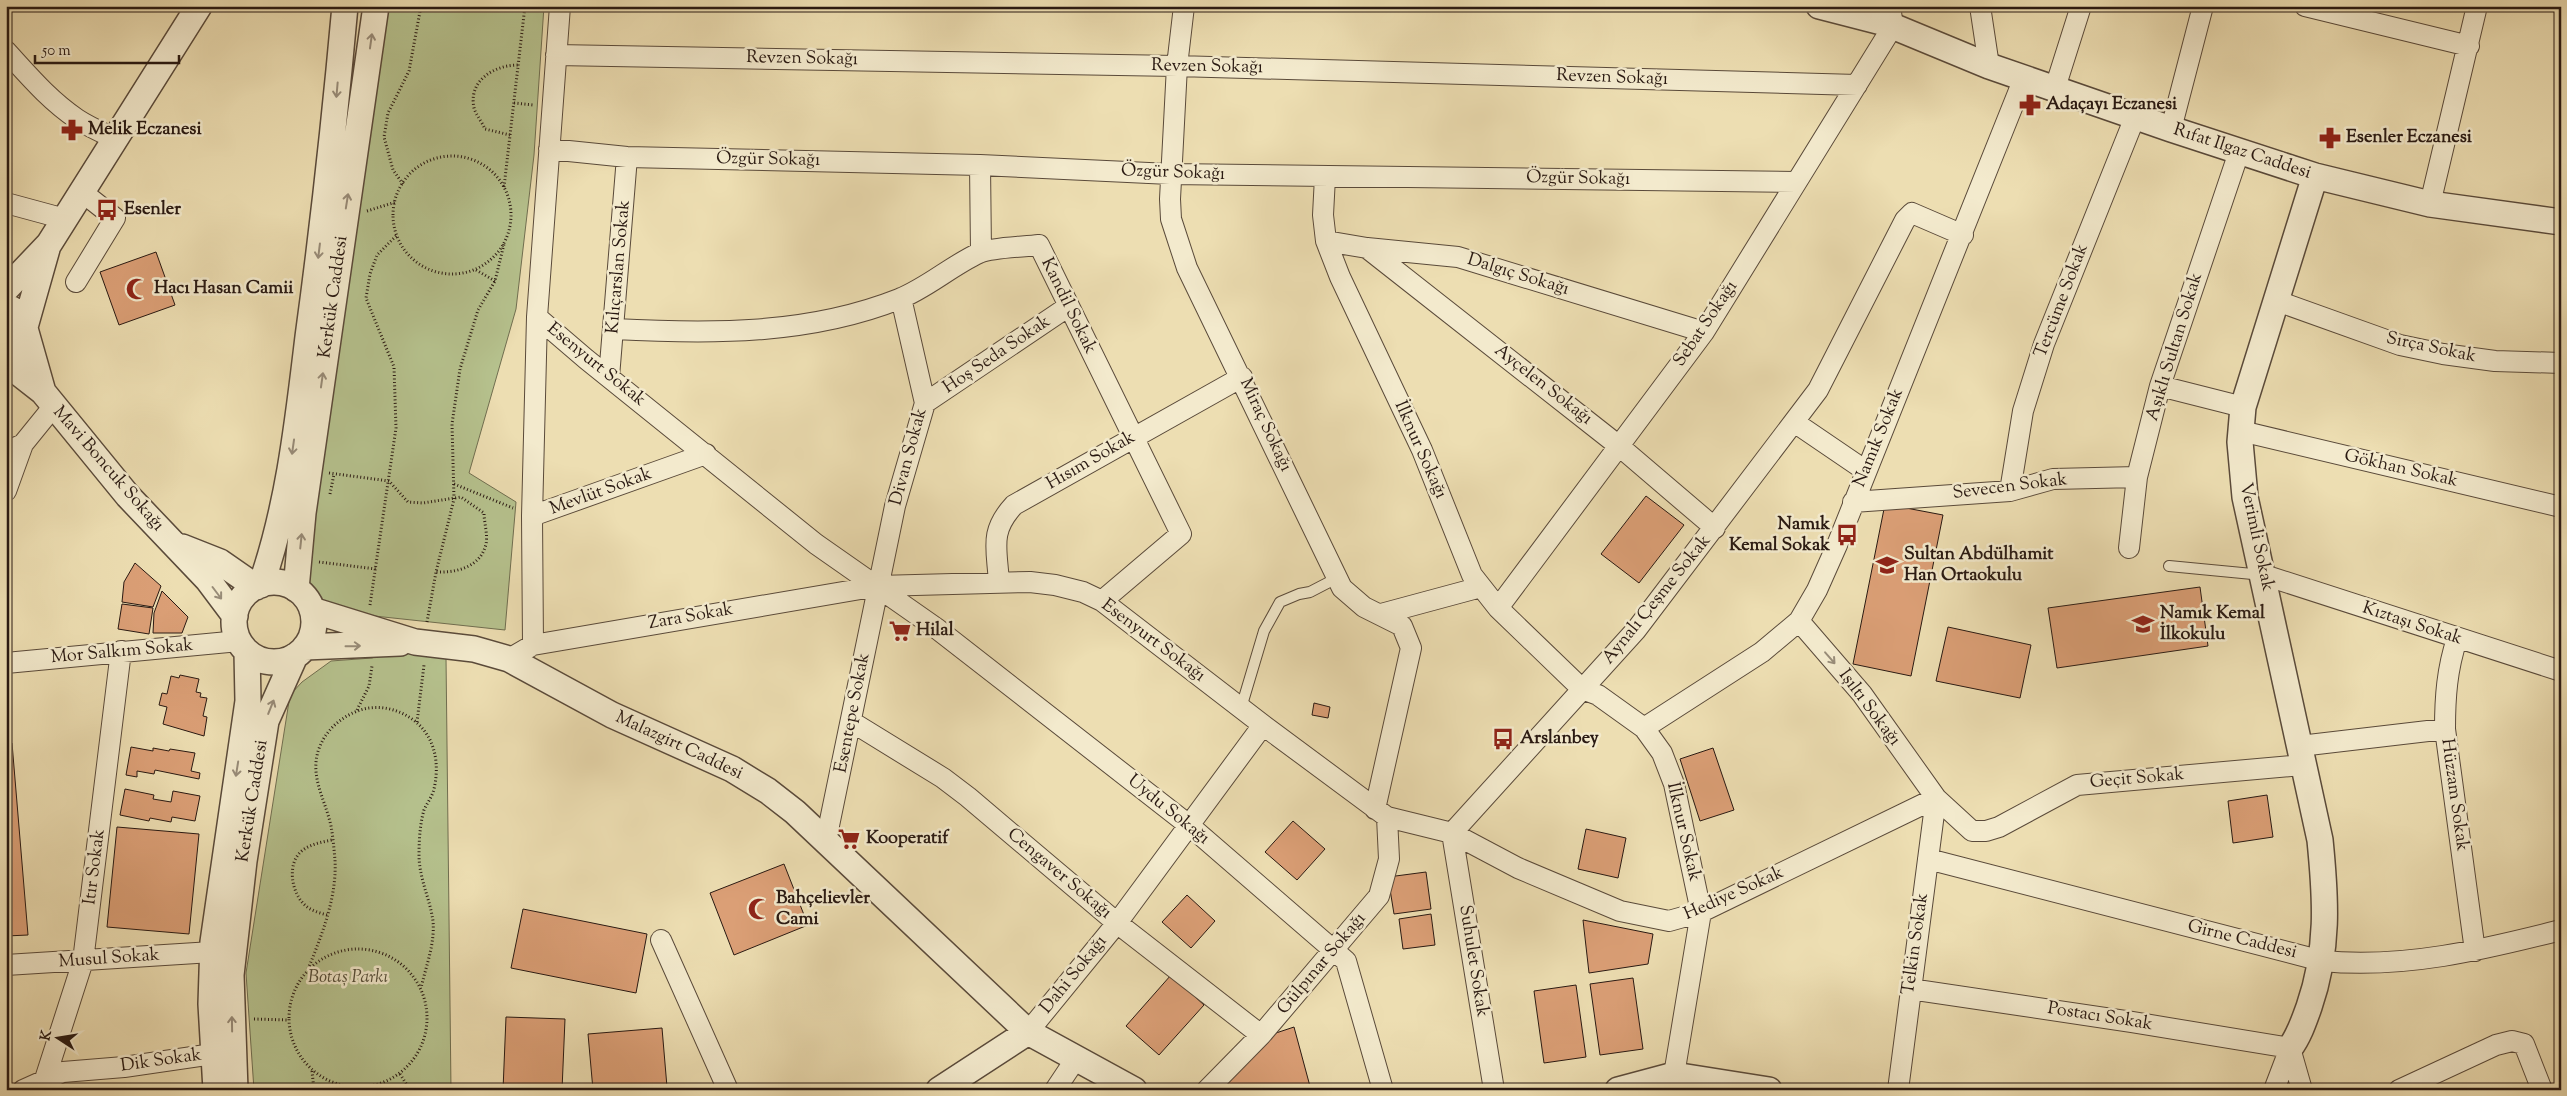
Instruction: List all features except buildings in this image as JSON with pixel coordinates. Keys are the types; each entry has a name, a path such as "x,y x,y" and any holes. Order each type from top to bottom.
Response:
{"street":[{"path":"6,289 49,244 199,6"},
{"name":"Kerkük Caddesi","path":"258,586 272,552 288,483 330,168 345,6"},
{"name":"Kerkük Caddesi","path":"296,589 305,504 376,6"},
{"name":"Esenyurt Sokak","path":"560,6 537,317 816,544 878,586"},
{"name":"Miraç Sokağı","path":"1184,6 1177,66 1170,174 1171,219 1178,243 1187,268 1242,377 1342,588 1364,607 1402,626 1411,648 1381,813"},
{"name":"Rıfat Ilgaz Caddesi","path":"1819,6 1892,16 1989,66 2135,117 2315,176 2430,204 2561,222"},
{"path":"1980,6 1989,66"},
{"path":"2055,88 2081,6"},
{"path":"2171,129 2202,6"},
{"path":"2306,6 2355,12 2469,46"},
{"path":"2430,204 2477,6"},
{"name":"Sebat Sokağı","path":"1498,608 1704,332 1857,85 1892,16"},
{"path":"6,51 45,94 64,110 79,121 116,140"},
{"name":"Revzen Sokağı","path":"556,55 1177,66 1857,85"},
{"name":"Namık Sokak","path":"1644,728 1762,652 1799,621 1817,590 1963,235 2024,78"},
{"name":"Tercüme Sokak","path":"2010,492 2023,411 2044,344 2135,117"},
{"name":"Özgür Sokağı","path":"550,149 628,157 980,165 1170,174 1796,182"},
{"name":"Aşıklı Sultan Sokak","path":"2129,548 2137,477 2160,386 2239,152"},
{"name":"Kılıçarslan Sokak","path":"609,377 628,157"},
{"path":"980,165 981,252"},
{"name":"Verimli Sokak","path":"2290,1048 2301,1028 2322,961 2326,929 2322,865 2320,840 2264,575 2253,541 2245,497 2242,419 2315,176"},
{"name":"İlknur Sokağı","path":"1325,177 1323,215 1326,241 1340,277 1422,450 1472,575 1498,608 1582,688"},
{"path":"76,282 115,218 82,192"},
{"path":"6,203 65,219"},
{"name":"Aynalı Çeşme Sokak","path":"1452,832 1636,630 1818,390 1905,220 1912,213 1963,235"},
{"name":"Dalgıç Sokağı","path":"1326,241 1367,248 1458,257 1704,332"},
{"path":"6,351 16,347 21,341 49,244"},
{"name":"Kandil Sokak","path":"614,329 690,333 768,329 850,314 901,298 981,252 1039,246 1131,438 1181,534 1102,601"},
{"name":"Ayçelen Sokağı","path":"1367,248 1619,446 1715,528"},
{"name":"Divan Sokak","path":"878,586 895,506 925,403 901,298"},
{"name":"Sırça Sokak","path":"2277,301 2409,346 2495,361 2561,364"},
{"path":"6,306 17,312 24,326 48,400"},
{"name":"Hoş Seda Sokak","path":"925,403 1069,306"},
{"path":"532,516 537,317"},
{"path":"6,363 48,400"},
{"name":"Hısım Sokak","path":"999,583 996,532 1001,519 1014,505 1242,377"},
{"name":"Gökhan Sokak","path":"2160,386 2242,419 2561,507"},
{"path":"6,491 15,448 48,400"},
{"name":"Mavi Boncuk Sokağı","path":"48,400 128,496 208,580 235,616"},
{"path":"1794,422 1866,471"},
{"name":"Mevlüt Sokak","path":"533,644 532,516 706,454"},
{"name":"Sevecen Sokak","path":"1853,502 2010,492 2053,479 2137,477"},
{"path":"175,545 220,562 258,586"},
{"name":"Kıztaşı Sokak","path":"2264,575 2457,639 2561,671"},
{"path":"300,652 311,636 314,623 312,610 306,598 296,589 276,582 258,586 246,594 238,604 234,629 243,646 265,661 280,661 300,652 362,646 420,648"},
{"name":"Esenyurt Sokağı","path":"878,586 999,583 1055,585 1083,592 1102,601 1263,726 1381,813"},
{"name":"Zara Sokak","path":"509,659 533,644 878,586"},
{"name":"Esentepe Sokak","path":"826,840 852,722 878,586"},
{"name":"Uydu Sokağı","path":"878,586 936,628 1190,826 1346,961 1383,1090"},
{"path":"1381,614 1481,587"},
{"name":"Malazgirt Caddesi","path":"312,610 420,648 474,649 509,659 584,702 732,769 768,791 826,840 1028,1032 1134,1090"},
{"name":"Işıltı Sokağı","path":"1799,621 1862,694 1936,798"},
{"name":"Hüzzam Sokak","path":"2457,639 2450,661 2446,688 2445,729 2475,951"},
{"name":"Kerkük Caddesi","path":"216,1090 223,1053 226,844 248,702 243,646"},
{"name":"Mor Salkım Sokak","path":"6,663 121,651 243,646"},
{"name":"Itır Sokak","path":"45,1079 83,961 121,651"},
{"name":"Kerkük Caddesi","path":"223,952 244,861 266,721 300,652"},
{"name":"İlknur Sokak","path":"1582,688 1606,700 1644,728 1662,753 1674,784 1701,912 1674,1075"},
{"name":"Cengaver Sokağı","path":"852,722 962,793 1117,923 1261,1035"},
{"name":"Dahi Sokağı","path":"1028,1032 1117,923 1263,726"},
{"name":"Geçit Sokak","path":"1936,798 1972,831 1986,831 1999,827 2077,784 2301,756 2445,729"},
{"name":"Hediye Sokak","path":"1381,813 1452,832 1518,868 1620,911 1669,921 1701,912 1936,798"},
{"name":"Telkin Sokak","path":"1898,1090 1936,798"},
{"name":"Gülpınar Sokağı","path":"1207,1090 1261,1035 1379,896 1386,878 1389,859 1381,813"},
{"name":"Suhulet Sokak","path":"1452,832 1494,1090"},
{"name":"Girne Caddesi","path":"1928,859 2322,961 2358,964 2398,962 2475,951 2561,930"},
{"path":"661,940 728,1090"},
{"name":"Musul Sokak","path":"6,965 223,952"},
{"name":"Postacı Sokak","path":"1910,989 2290,1048"},
{"path":"939,1090 1028,1032"},
{"path":"2399,1090 2496,1045 2512,1041 2524,1044 2542,1090"},
{"path":"2274,1090 2290,1048"},
{"path":"2290,1048 2302,1090"},
{"name":"Kerkük Caddesi","path":"223,1053 235,1090"},
{"name":"Dik Sokak","path":"23,1090 62,1072 124,1067 223,1053"},
{"path":"1055,1090 1076,1057"},
{"path":"1618,1090 1674,1075 1704,1085 1769,1090"}],"lane":[{"path":"2169,566 2264,575"},
{"path":"1241,708 1264,631 1280,602 1299,594 1310,592 1337,578"}],"path":[{"path":"403,184 393,170 384,137 388,113 409,71 421,6"},
{"path":"504,187 525,6"},
{"path":"510,135 485,129 474,107 481,78 506,65 518,65"},
{"path":"417,722 424,666 420,648 454,499 452,424 460,370 478,310 495,281 510,225 511,206 504,187 492,172 476,161 457,157 438,158 420,166 403,184 396,202 394,215 397,235 406,252 420,265 438,273 457,274 476,270 492,259 504,244"},
{"path":"360,213 396,202"},
{"path":"367,628 396,428 394,367 366,298 370,274 377,256 397,235"},
{"path":"476,270 495,281"},
{"path":"322,470 334,474 389,481 408,502 461,497 484,513 486,544 471,566 448,572 436,572"},
{"path":"328,504 334,474"},
{"path":"454,484 532,516"},
{"path":"319,552 317,562 376,569"},
{"path":"420,648 424,666"},
{"path":"308,969 332,954 360,948 379,951 396,959 411,972 421,988 427,1006 428,1025 423,1044 414,1060 400,1074 374,1085 346,1087 328,1081 312,1070 300,1056 291,1039 288,1020 290,1002 297,984 308,969 327,915 334,884 331,826 317,785 315,764 321,745 333,728 357,710 369,686 372,658"},
{"path":"357,710 387,708 406,715 417,722 434,745 437,772 434,791 424,810 420,832 420,864 433,922 432,945 421,988"},
{"path":"327,915 312,910 301,901 294,888 293,874 295,860 303,850 315,844 332,840"},
{"path":"253,1019 288,1020"},
{"path":"312,1070 314,1090"},
{"path":"400,1074 410,1090"}],"green space":[{"path":"384,6 544,6 534,155 516,309 469,473 516,502 505,630 337,612 318,604 303,568"},
{"name":"Botaş Parkı","path":"394,651 446,657 451,1090 254,1090 246,973 290,695 302,682 331,661 372,658"}],"place":[{"name":"Adaçayı Eczanesi","path":"2030,105"},
{"name":"Melik Eczanesi","path":"72,130"},
{"name":"Esenler Eczanesi","path":"2330,138"},
{"name":"Esenler","path":"107,210"},
{"name":"Hacı Hasan Camii","path":"137,289"},
{"name":"Namık Kemal Sokak","path":"1847,535"},
{"name":"Sultan Abdülhamit Han Ortaokulu","path":"1887,565"},
{"name":"Namık Kemal İlkokulu","path":"2143,624"},
{"name":"Hilal","path":"900,631"},
{"name":"Arslanbey","path":"1503,739"},
{"name":"Kooperatif","path":"849,839"},
{"name":"Bahçelievler Cami","path":"759,909"}]}
